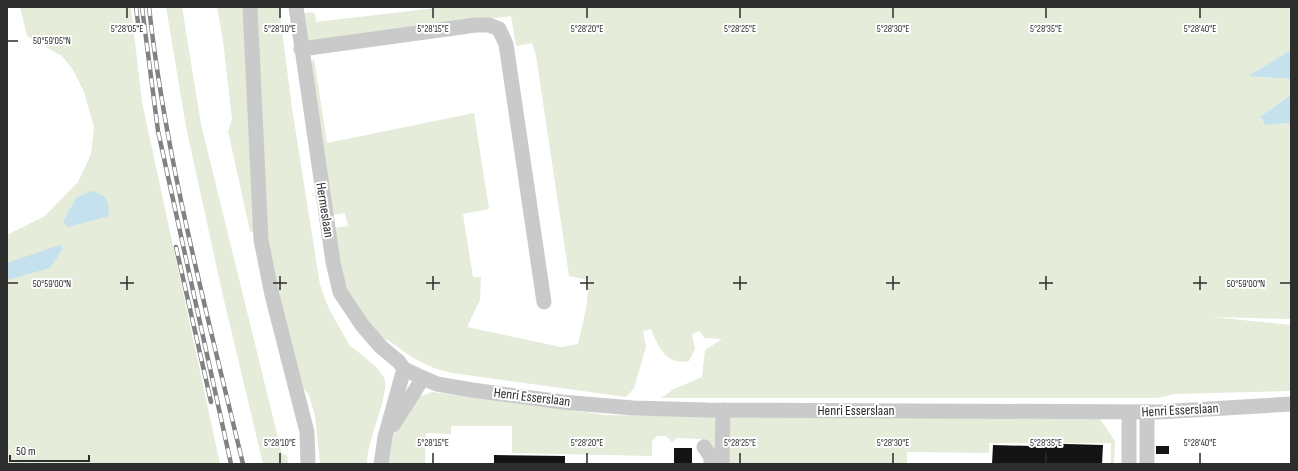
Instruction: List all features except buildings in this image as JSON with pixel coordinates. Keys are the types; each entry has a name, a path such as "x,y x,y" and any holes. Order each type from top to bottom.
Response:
{"street":[{"path":"250,7 261,240 272,295 307,432 308,464"},
{"name":"Hermeslaan","path":"296,7 333,262 343,308 351,326 359,337 380,359 392,369 404,369"},
{"path":"301,49 476,24 489,25 499,29 506,44 544,302"},
{"path":"381,464 385,437 404,369 423,378 385,437"},
{"name":"Henri Esserslaan","path":"423,378 438,384 472,390 562,402 633,408 723,410 1147,412 1291,404"},
{"path":"722,464 723,410"},
{"path":"1129,412 1129,464"},
{"path":"1146,464 1147,412"},
{"path":"704,447 711,457 711,464"}],"green space":[{"path":"20,7 131,7 142,102 220,464 7,464 7,235 45,216 78,182 91,154 94,127 84,92 73,70 62,56 27,36"},
{"path":"166,7 182,7 201,124 282,454 287,455 288,464 263,464 223,296 186,127"},
{"path":"217,7 246,7 257,235 250,231 228,131 232,119 223,41"},
{"path":"254,7 279,7 292,108 320,285 329,309 350,346 374,365 384,378 384,394 370,443 367,464 320,464 315,416 309,395 296,377 263,237"},
{"path":"444,7 1291,7 1291,50 1248,76 1290,79 1291,95 1260,118 1265,125 1291,123 1291,319 1212,317 1291,325 1291,391 1174,394 1158,398 661,398 674,389 702,377 705,350 722,339 704,338 700,331 692,334 695,349 689,361 681,362 669,358 664,354 660,349 651,329 643,331 646,347 634,388 626,397 452,373 434,368 413,358 388,340 381,343 348,292 334,228 348,226 345,213 330,215 309,66 314,58 327,143 474,113 489,209 463,214 473,277 481,277 480,300 467,327 561,347 578,344 586,309 589,280 569,276 536,56 532,43 516,46 511,16 313,42 305,37 302,16 305,13 312,12 315,14 316,22"},
{"path":"432,392 607,415 719,417 714,457 701,439 677,438 672,442 666,436 657,436 652,441 652,456 512,453 512,426 451,426 451,434 426,433 425,464 388,464 390,445 400,421 419,397"},
{"path":"727,417 1100,419 1115,441 1114,464 1111,464 1111,443 989,443 989,453 907,452 907,464 727,464"}],"water":[{"path":"1291,50 1291,88 1290,79 1248,76"},
{"path":"1291,95 1291,123 1265,125 1260,117"},
{"path":"91,191 104,196 108,205 109,216 68,227 63,222 76,198"},
{"path":"60,245 63,248 50,268 7,280 7,263"}],"railway":[{"path":"136,7 138,23"},
{"path":"142,7 158,131 231,464"},
{"path":"149,7 156,65 177,180 202,294 243,464"},
{"path":"176,247 211,402"}]}
